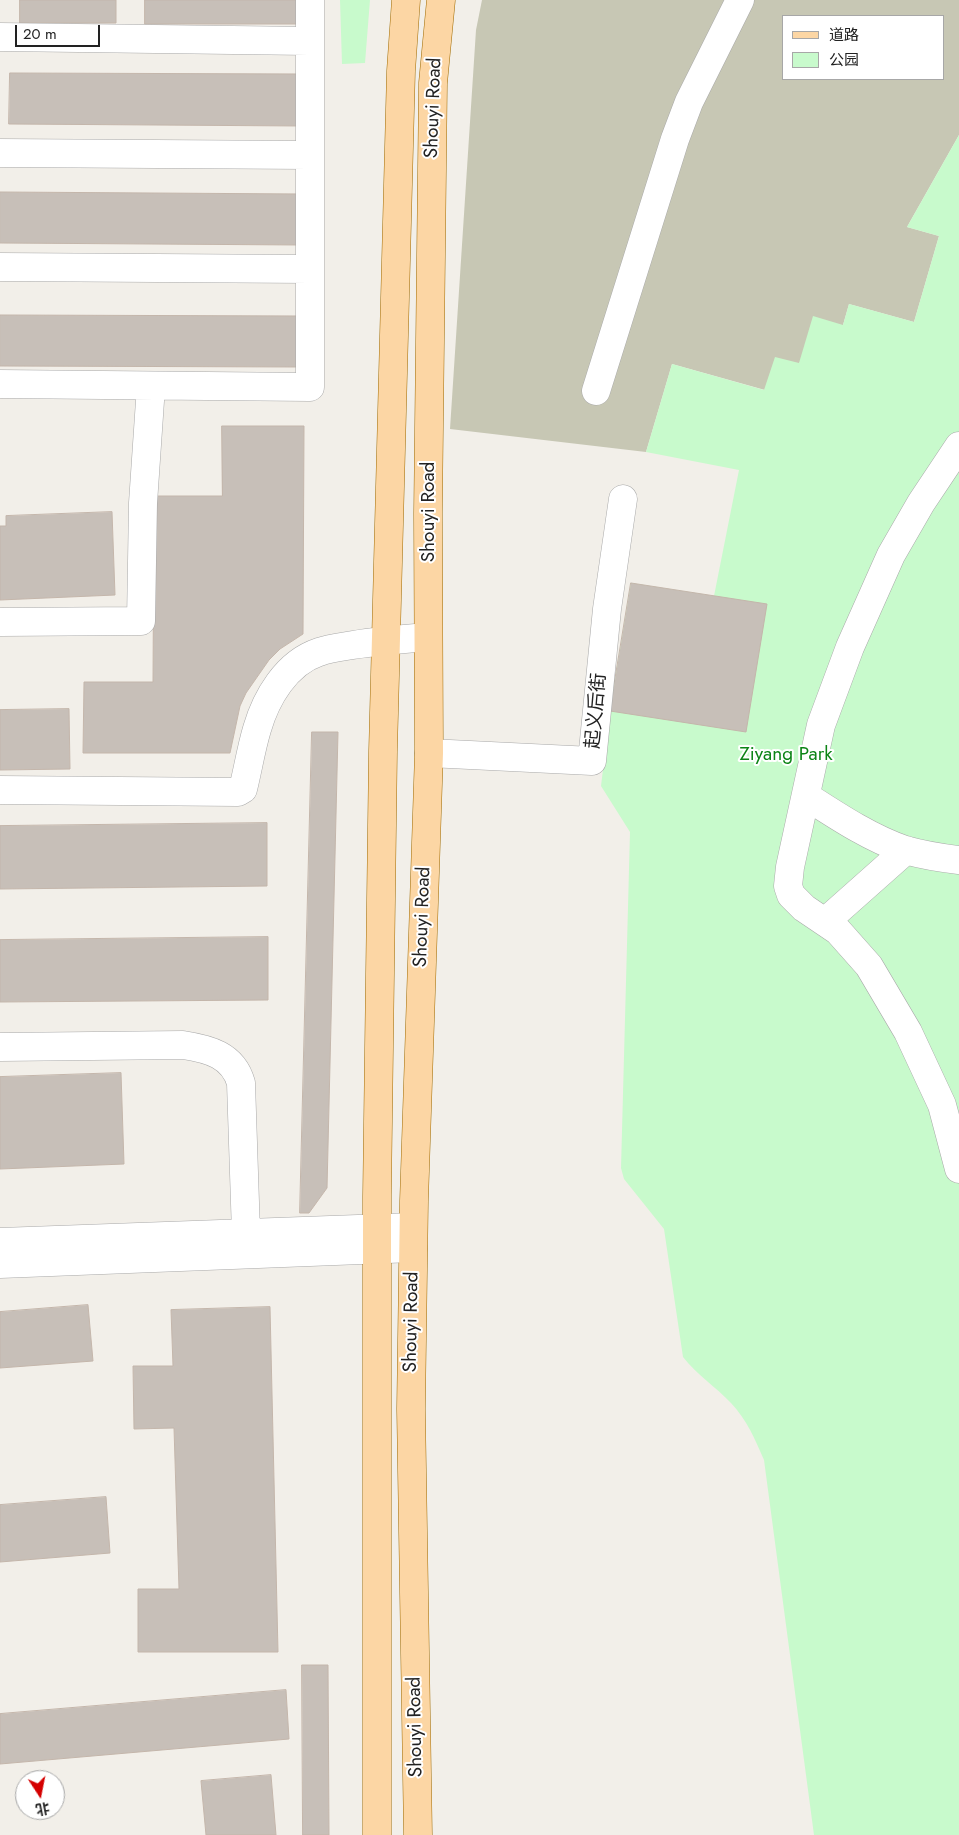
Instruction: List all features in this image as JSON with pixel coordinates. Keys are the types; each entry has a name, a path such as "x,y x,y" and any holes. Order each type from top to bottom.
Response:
{"main road":[{"name":"Shouyi Road","path":"377,1835 377,1239 383,751 401,71 406,0"},
{"name":"Shouyi Road","path":"418,1835 411,1410 413,1237 428,753 434,83 441,0"}],"street":[{"path":"0,384 310,387 310,0"},
{"path":"596,391 675,139 689,102 740,0"},
{"path":"0,37 309,41"},
{"path":"0,153 309,154"},
{"path":"0,268 310,270"},
{"path":"0,622 141,621 143,503 151,386"},
{"path":"959,446 921,503 891,556 850,646 821,725 790,867 788,891 804,908 826,921 838,931 869,966 908,1032 942,1105 959,1169"},
{"name":"起义后街","path":"428,753 592,760 607,609 623,499"},
{"path":"0,790 238,792 243,789 257,729 268,701 286,674 298,663 319,652 387,640 428,637"},
{"path":"806,796 853,826 906,850 959,860"},
{"path":"826,921 906,850"},
{"path":"0,1047 183,1045 212,1051 227,1060 233,1066 241,1083 246,1233"},
{"path":"0,1242 246,1233 377,1239"},
{"path":"0,1264 413,1237"}],"shaded area":[{"path":"482,0 959,0 959,135 907,227 939,236 914,322 849,304 843,325 765,390 672,364 646,452 450,429 476,30"}],"green space":[{"path":"340,0 370,0 365,63 342,64"},
{"name":"Ziyang Park","path":"959,135 959,1835 814,1835 764,1460 750,1430 737,1409 694,1370 683,1357 664,1229 624,1179 621,1168 630,832 601,786 610,711 631,583 714,596 739,470 646,452 672,364 764,390 775,357 799,363 813,316 843,325 849,304 914,322 939,236 907,227"}],"building":[{"path":"20,0 116,0 116,23 20,23"},
{"path":"145,0 305,0 305,24 145,24"},
{"path":"10,73 302,74 301,126 9,124"},
{"path":"0,192 301,194 301,245 0,243"},
{"path":"0,315 300,316 300,367 0,366"},
{"path":"222,426 304,426 303,634 280,649 269,660 246,693 240,706 230,753 83,753 84,682 153,682 154,496 222,496"},
{"path":"112,512 115,595 0,600 0,526 6,526 6,516"},
{"path":"631,583 767,604 746,732 610,711"},
{"path":"69,709 70,769 0,770 0,710"},
{"path":"312,732 338,732 327,1188 309,1213 300,1213"},
{"path":"267,823 267,886 0,889 0,826"},
{"path":"268,937 268,1000 0,1002 0,940"},
{"path":"121,1073 124,1164 0,1169 0,1077"},
{"path":"88,1305 93,1361 0,1368 0,1312"},
{"path":"270,1307 278,1652 138,1652 138,1589 179,1589 174,1428 134,1429 133,1366 173,1366 171,1310"},
{"path":"106,1497 110,1553 0,1562 0,1505"},
{"path":"302,1665 328,1665 329,1835 303,1835"},
{"path":"286,1690 289,1739 0,1764 0,1714"},
{"path":"271,1775 276,1835 206,1835 201,1781"}]}
